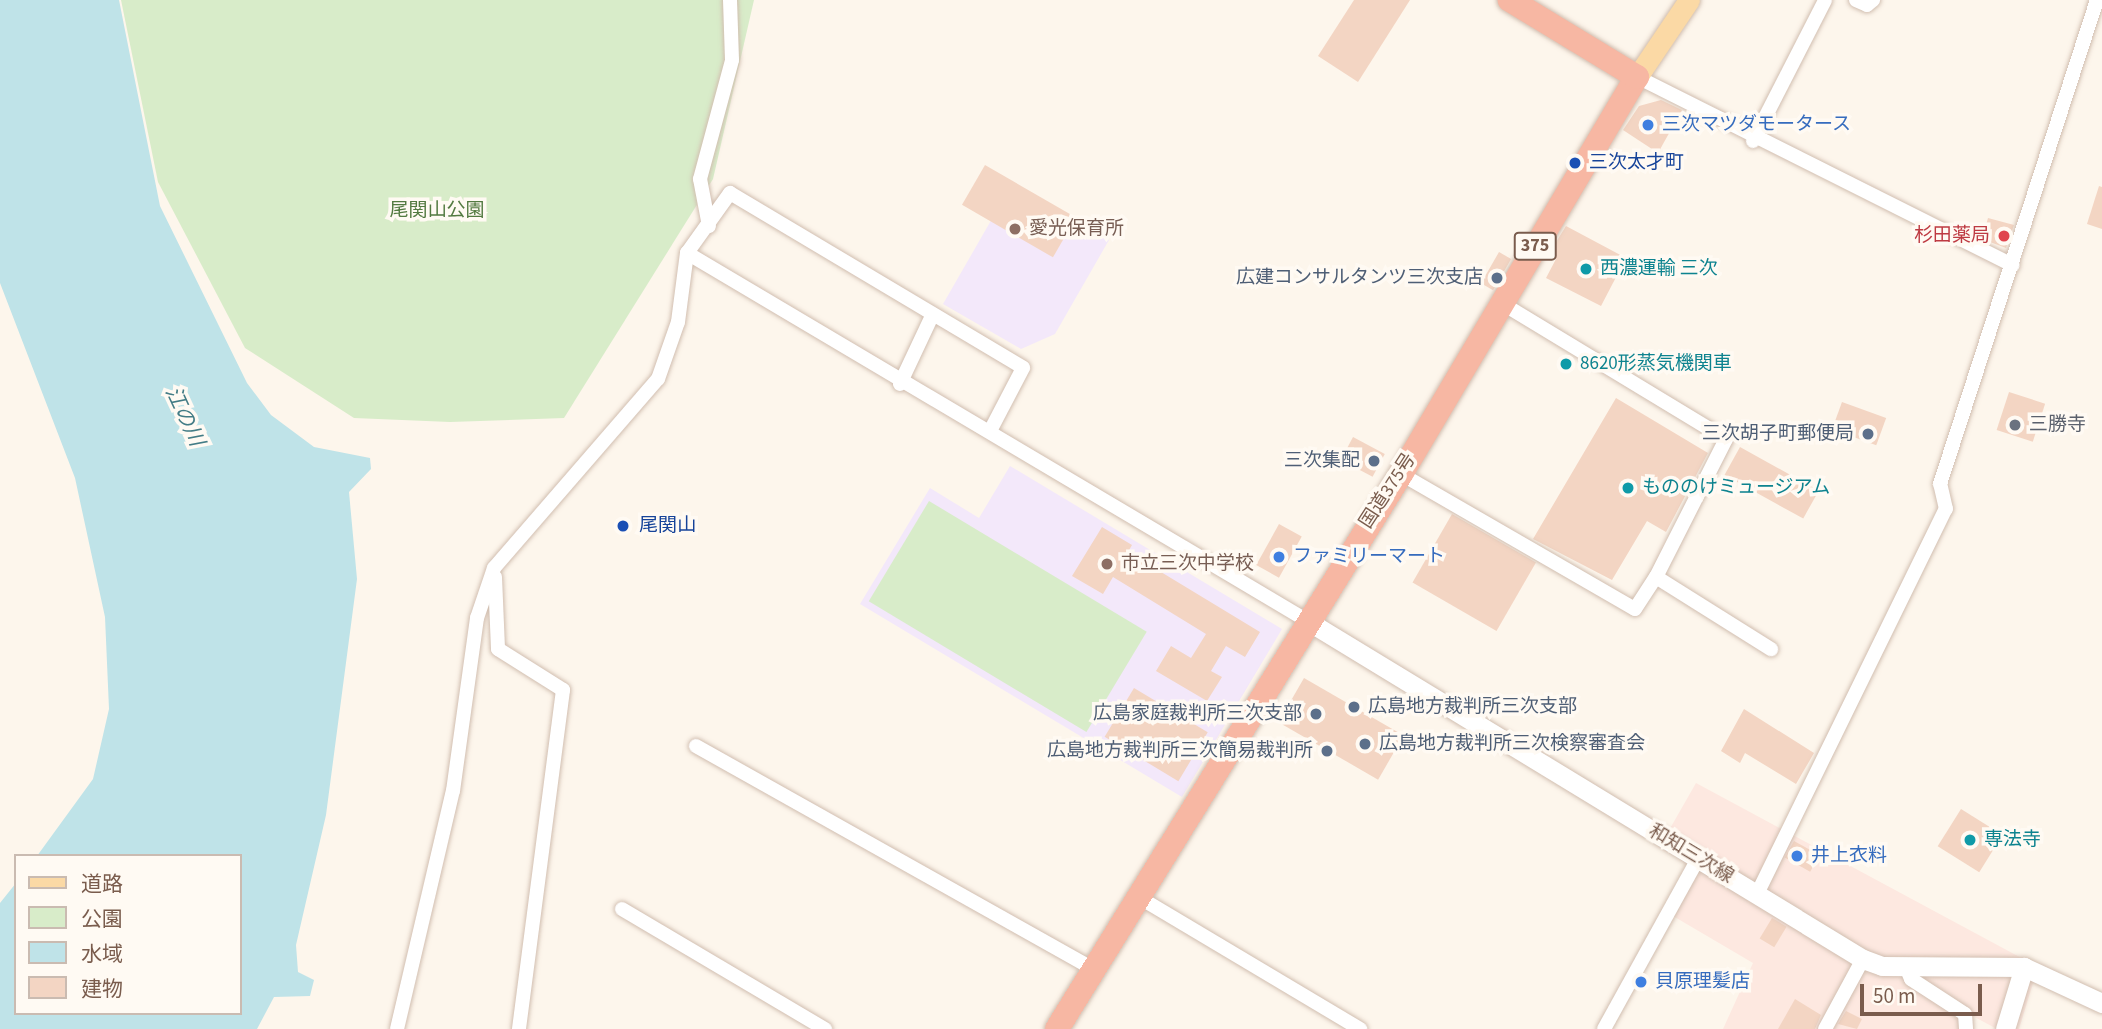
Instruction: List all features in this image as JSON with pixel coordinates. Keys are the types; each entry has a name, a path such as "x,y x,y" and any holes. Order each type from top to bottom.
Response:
{"highway":[{"path":"1510,0 1637,77"},
{"name":"国道375号","path":"1056,1029 1306,620 1401,474 1500,302 1637,77"}],"main road":[{"path":"1637,77 1689,0"},
{"name":"和知三次線","path":"1306,620 1698,859 1758,892 1863,959 1906,967 2024,967 2102,1003"},
{"path":"2005,1029 2024,967"}],"street":[{"path":"709,226 700,179 732,60 730,0"},
{"path":"1753,141 1825,0"},
{"path":"1856,0 1867,5 1873,0"},
{"path":"1758,892 1917,576 1946,509 1940,484 2097,0"},
{"path":"1637,77 1753,141 2013,265"},
{"path":"397,1029 453,791 477,618 494,568 658,379 678,322 687,253 709,226 730,193 1023,368 989,430"},
{"path":"687,253 900,384 989,430 1306,620"},
{"path":"1401,474 1635,609 1656,577 1726,439 1500,302"},
{"path":"900,384 933,314"},
{"path":"494,568 498,649 564,690 520,1029"},
{"path":"1656,577 1770,649"},
{"path":"696,746 1093,969"},
{"path":"1604,1029 1698,859"},
{"path":"1137,897 1360,1029"},
{"path":"622,909 824,1029"},
{"path":"1825,1029 1863,959"},
{"path":"1906,967 1911,979 1965,1014 1966,1029"}],"shaded area":[{"path":"1012,184 1109,240 1055,334 1021,349 943,304"},
{"path":"1010,466 1282,629 1182,797 860,604 930,488 979,518"},
{"path":"1696,783 2038,967 2019,1029 1997,1029 1969,1014 1968,1029 1723,1029 1753,963 1673,916 1706,854 1668,832"}],"green space":[{"name":"尾関山公園","path":"121,0 754,0 713,179 564,418 450,422 354,418 245,348 158,182"},
{"path":"929,501 1147,632 1086,732 869,601"}],"water":[{"name":"江の川","path":"0,0 119,0 160,206 247,383 271,415 314,447 370,458 371,469 349,492 357,579 326,815 296,945 298,972 314,980 310,996 274,997 257,1029 0,1029 0,903 14,886 14,1015 242,1015 242,854 38,854 93,779 109,709 105,617 75,478 0,283"}],"building":[{"path":"1354,0 1410,0 1358,82 1318,56"},
{"path":"1661,100 1682,110 1658,153 1623,130 1639,106"},
{"path":"985,165 1076,218 1053,257 962,205"},
{"path":"2099,186 2102,187 2102,229 2087,224"},
{"path":"1988,218 2014,225 2006,248 1982,239"},
{"name":"西濃運輸 三次","path":"1566,226 1626,258 1601,306 1546,278 1556,259 1548,255"},
{"path":"1499,252 1511,259 1493,290 1481,283"},
{"path":"2009,392 2045,404 2033,442 1997,430"},
{"name":"もののけミュージアム","path":"1616,398 1708,453 1666,532 1647,521 1612,580 1533,539"},
{"path":"1842,402 1886,418 1876,445 1832,429"},
{"path":"1353,437 1385,454 1373,477 1341,460"},
{"path":"1740,447 1819,491 1803,519 1724,475"},
{"path":"1452,514 1536,563 1497,631 1412,582"},
{"path":"1279,524 1302,537 1279,578 1256,565"},
{"path":"1102,527 1132,545 1128,552 1260,632 1245,657 1226,646 1211,671 1222,677 1207,701 1156,671 1171,646 1191,658 1206,634 1113,577 1103,594 1072,576"},
{"path":"1304,678 1404,736 1378,780 1278,722"},
{"path":"1134,688 1208,732 1178,781 1105,737"},
{"path":"1744,709 1814,753 1796,784 1745,753 1740,763 1721,751"},
{"name":"専法寺","path":"1961,809 2003,835 1979,872 1938,846"},
{"path":"1794,841 1819,855 1810,872 1785,858"},
{"path":"1772,918 1787,927 1774,947 1760,939"},
{"path":"1795,999 1821,1015 1815,1029 1778,1029"},
{"path":"1846,1011 1862,1019 1857,1029 1838,1024"}],"place":[{"name":"三次マツダモータース","path":"1648,125"},
{"name":"三次太才町","path":"1575,163"},
{"name":"愛光保育所","path":"1015,229"},
{"name":"杉田薬局","path":"2004,236"},
{"name":"西濃運輸 三次","path":"1586,269"},
{"name":"広建コンサルタンツ三次支店","path":"1497,278"},
{"name":"8620形蒸気機関車","path":"1566,364"},
{"name":"三勝寺","path":"2015,425"},
{"name":"三次胡子町郵便局","path":"1868,434"},
{"name":"三次集配","path":"1374,461"},
{"name":"もののけミュージアム","path":"1628,488"},
{"name":"尾関山","path":"623,526"},
{"name":"ファミリーマート","path":"1279,557"},
{"name":"市立三次中学校","path":"1107,564"},
{"name":"広島地方裁判所三次支部","path":"1354,707"},
{"name":"広島家庭裁判所三次支部","path":"1316,714"},
{"name":"広島地方裁判所三次検察審査会","path":"1365,744"},
{"name":"広島地方裁判所三次簡易裁判所","path":"1327,751"},
{"name":"専法寺","path":"1970,840"},
{"name":"井上衣料","path":"1797,856"},
{"name":"貝原理髪店","path":"1641,982"}]}
